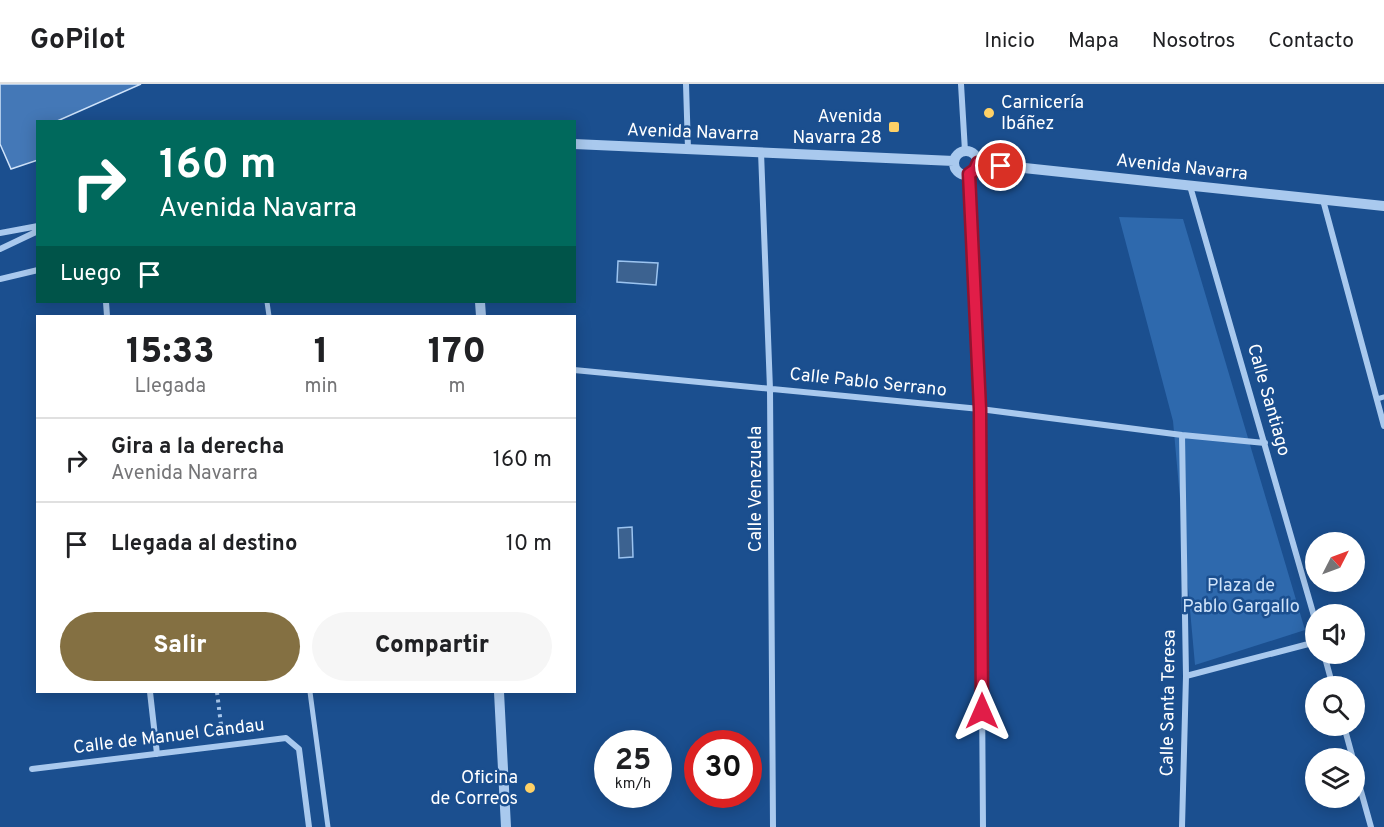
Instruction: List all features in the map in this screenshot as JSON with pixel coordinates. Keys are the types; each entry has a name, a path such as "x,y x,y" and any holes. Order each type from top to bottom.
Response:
{"street":[{"path":"686,84 688,150"},
{"path":"960,84 965,151"},
{"name":"Avenida Navarra","path":"576,144 954,161"},
{"path":"965,151 973,153 978,163 975,170 969,174 958,171 954,161 958,154 965,151"},
{"name":"Calle Venezuela","path":"761,152 770,389 773,827"},
{"name":"Avenida Navarra","path":"978,163 1384,206"},
{"path":"969,174 980,409 983,827"},
{"name":"Calle Santiago","path":"1190,186 1311,604"},
{"path":"1323,200 1331,235 1381,398 1384,426"},
{"path":"0,233 36,226"},
{"path":"0,249 36,232"},
{"path":"0,279 36,270"},
{"name":"Calle Pablo Serrano","path":"576,370 980,409 1182,435 1265,443"},
{"name":"Calle Santa Teresa","path":"1182,435 1186,676 1182,827"},
{"path":"1186,676 1305,645"},
{"path":"150,693 157,754"},
{"path":"310,693 328,827"},
{"path":"499,693 506,827"},
{"name":"Calle de Manuel Candau","path":"32,769 286,738 299,749 309,827"},
{"path":"1365,805 1371,827"}],"path":[{"path":"217,693 223,746"}],"green space":[{"name":"Plaza de Pablo Gargallo","path":"1119,217 1183,219 1305,630 1195,665 1173,421"}],"shaded area":[{"path":"618,261 658,263 656,285 617,282"},
{"path":"632,527 633,557 619,558 618,528"}],"building":[{"path":"0,84 141,84 60,120 36,120 36,161 11,169 0,144"}],"place":[{"name":"Carnicería Ibáñez","path":"989,113"},
{"name":"Avenida Navarra 28","path":"894,127"},
{"name":"Oficina de Correos","path":"530,788"}],"route":[{"path":"982,711 980,409 969,174 975,170 978,163 1001,166"}]}
